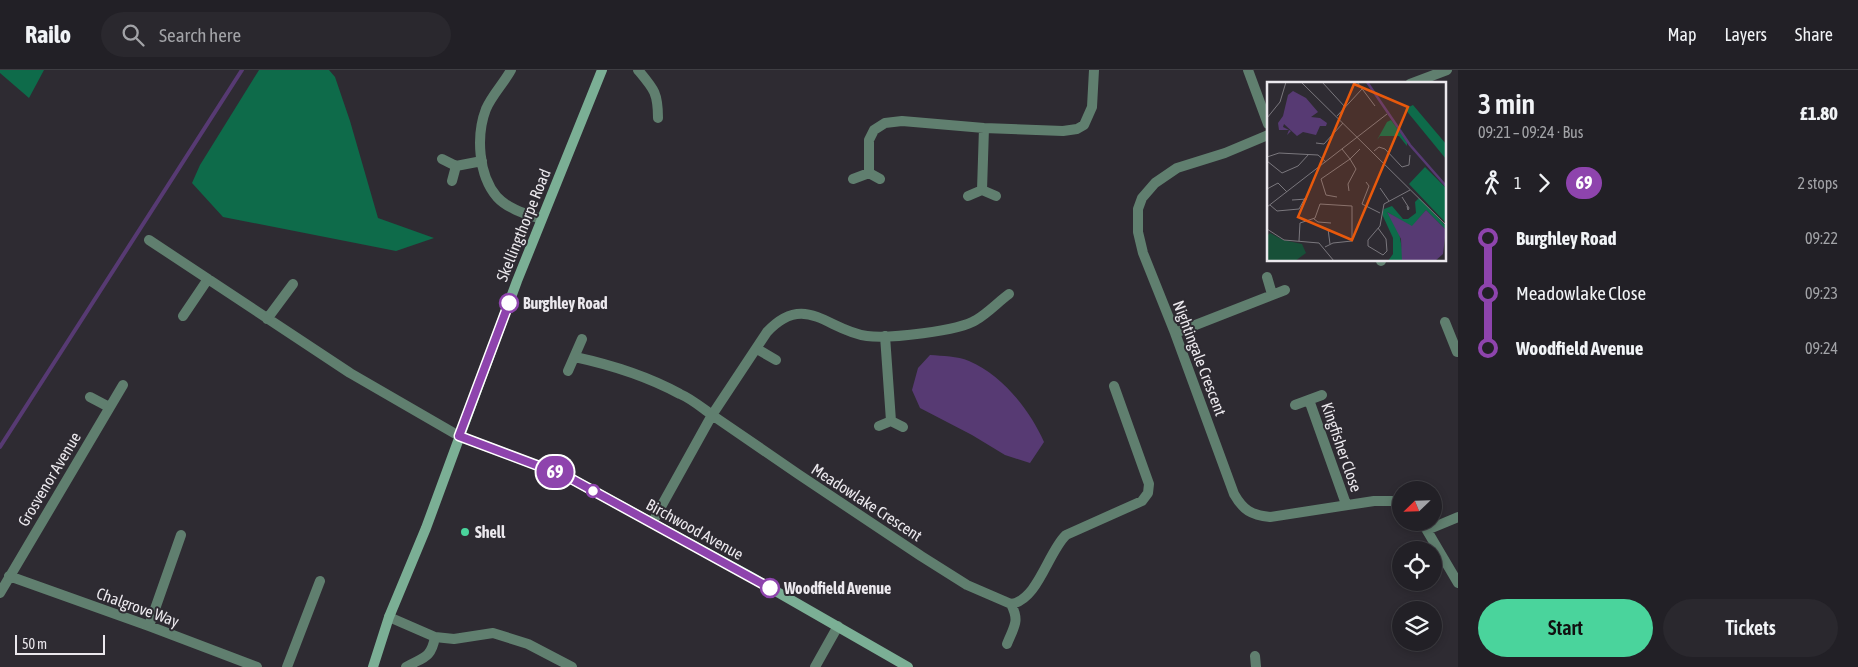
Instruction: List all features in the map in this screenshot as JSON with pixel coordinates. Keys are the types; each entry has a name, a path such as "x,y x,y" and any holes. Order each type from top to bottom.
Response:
{"main road":[{"name":"Skellingthorpe Road","path":"373,667 390,616 426,528 541,219 602,70"},
{"name":"Birchwood Avenue","path":"459,436 568,477 838,626 908,667"}],"street":[{"path":"511,70 487,108 480,144 482,160 489,185 498,198 509,206 541,219"},
{"path":"638,70 658,100 658,118"},
{"path":"869,173 869,140 874,130 886,123 902,121 984,128 1063,131 1076,129 1084,125 1092,107 1094,70"},
{"path":"1248,70 1267,121"},
{"path":"1415,82 1447,70"},
{"path":"982,190 984,128"},
{"name":"Nightingale Crescent","path":"1267,135 1224,153 1177,168 1155,184 1142,198 1138,209 1138,232 1143,253 1175,332 1234,494 1240,505 1258,516 1270,517 1346,504 1392,501"},
{"path":"442,158 456,166 482,160"},
{"path":"452,181 456,166"},
{"path":"854,179 869,173"},
{"path":"869,173 880,179"},
{"path":"968,196 982,190 996,196"},
{"path":"148,240 350,373 459,436"},
{"path":"1267,277 1272,294"},
{"path":"183,316 208,279"},
{"path":"268,319 293,284"},
{"path":"1175,332 1285,290"},
{"path":"652,523 712,415 767,332 785,317 797,314 812,315 823,318 854,333 868,336 949,330 975,321 1009,294"},
{"path":"1445,322 1454,334 1457,352"},
{"path":"885,336 891,421"},
{"path":"568,371 582,338"},
{"path":"757,349 776,360"},
{"name":"Meadowlake Crescent","path":"575,357 612,365 643,376 682,394 921,556 968,585 1011,604"},
{"name":"Grosvenor Avenue","path":"0,593 122,385"},
{"path":"1007,644 1016,615 1011,604 1018,603 1023,599 1041,577 1058,542 1066,535 1142,500 1148,493 1149,484 1114,386"},
{"name":"Kingfisher Close","path":"1295,405 1322,395"},
{"path":"90,396 109,407"},
{"name":"Kingfisher Close","path":"1309,400 1346,504"},
{"path":"879,426 891,421 903,427"},
{"path":"1442,521 1458,517"},
{"path":"1427,531 1458,583"},
{"path":"149,626 181,535"},
{"name":"Chalgrove Way","path":"9,576 149,626 242,665 257,667"},
{"path":"287,667 320,581"},
{"path":"390,616 435,637 454,639 494,633 528,644 572,667"},
{"path":"815,667 838,626"},
{"path":"406,667 427,658 434,646 435,637"},
{"path":"1255,656 1256,667"}],"green space":[{"path":"0,70 44,70 29,98 0,73"},
{"path":"259,70 329,70 335,77 350,121 378,218 434,238 396,251 223,217 192,183 200,165"}],"shaded area":[{"path":"930,355 964,359 981,367 1004,384 1023,406 1044,442 1030,463 1005,455 972,435 920,408 912,390 918,368"}],"waterway":[{"path":"0,447 242,70"}],"bus line":[{"name":"69","path":"509,303 459,436 568,477 770,588"}],"place":[{"name":"Burghley Road","path":"509,303"},
{"name":"Shell","path":"465,532"},
{"name":"Woodfield Avenue","path":"770,588"}]}
